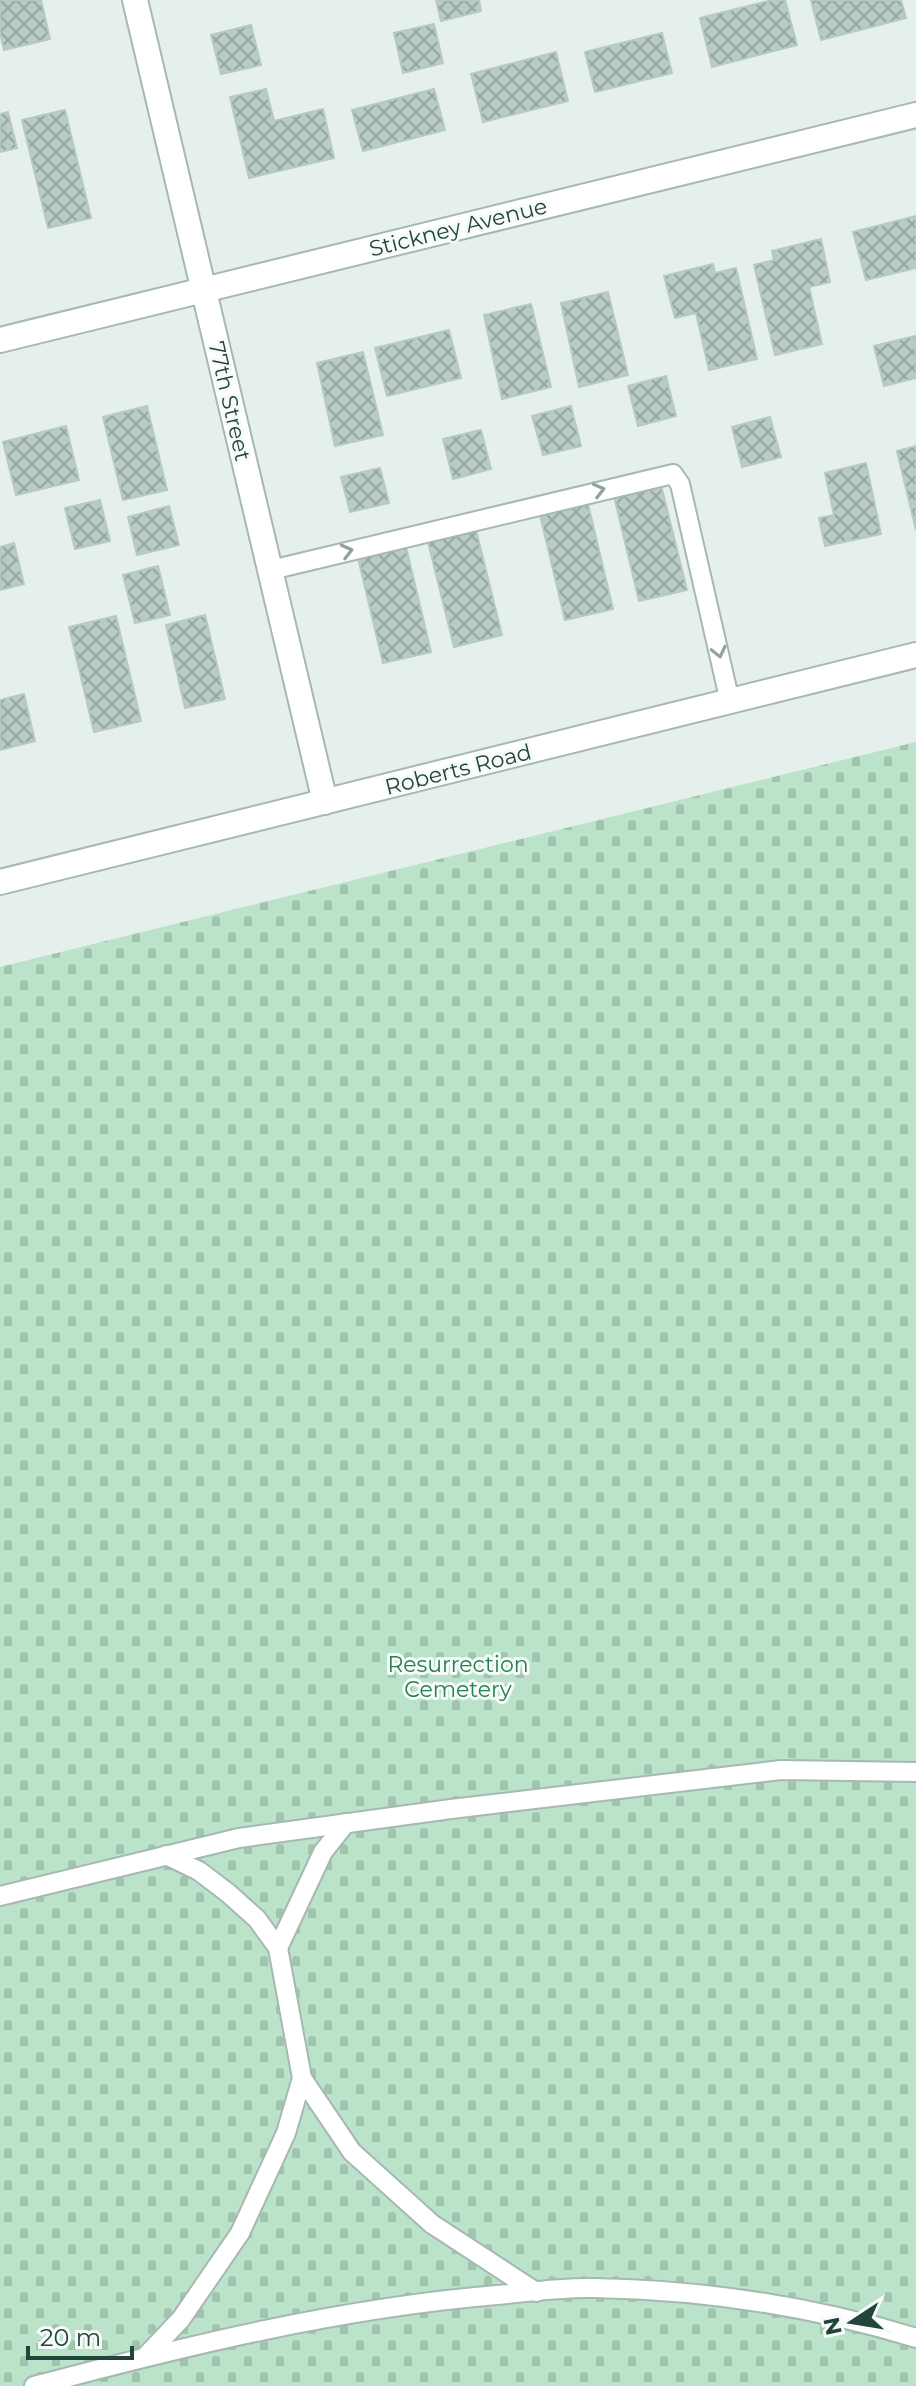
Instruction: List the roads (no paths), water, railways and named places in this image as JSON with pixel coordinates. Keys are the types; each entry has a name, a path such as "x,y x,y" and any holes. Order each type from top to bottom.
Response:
{"street":[{"name":"77th Street","path":"135,0 325,802"},
{"name":"Stickney Avenue","path":"0,340 916,115"},
{"name":"Roberts Road","path":"0,882 916,655"}],"lane":[{"path":"271,570 673,474 680,484 730,702"},
{"path":"0,1896 239,1838 346,1823 781,1770 916,1772"},
{"path":"278,1948 323,1852 346,1823"},
{"path":"166,1855 199,1871 228,1893 257,1919 278,1948 302,2078 352,2152 432,2224 536,2292"},
{"path":"145,2357 181,2319 240,2233 286,2133 302,2078"},
{"path":"34,2386 312,2319 459,2298 591,2287 734,2297 865,2322 916,2338"}],"park label":[{"name":"Resurrection Cemetery","path":"458,1676"}]}
